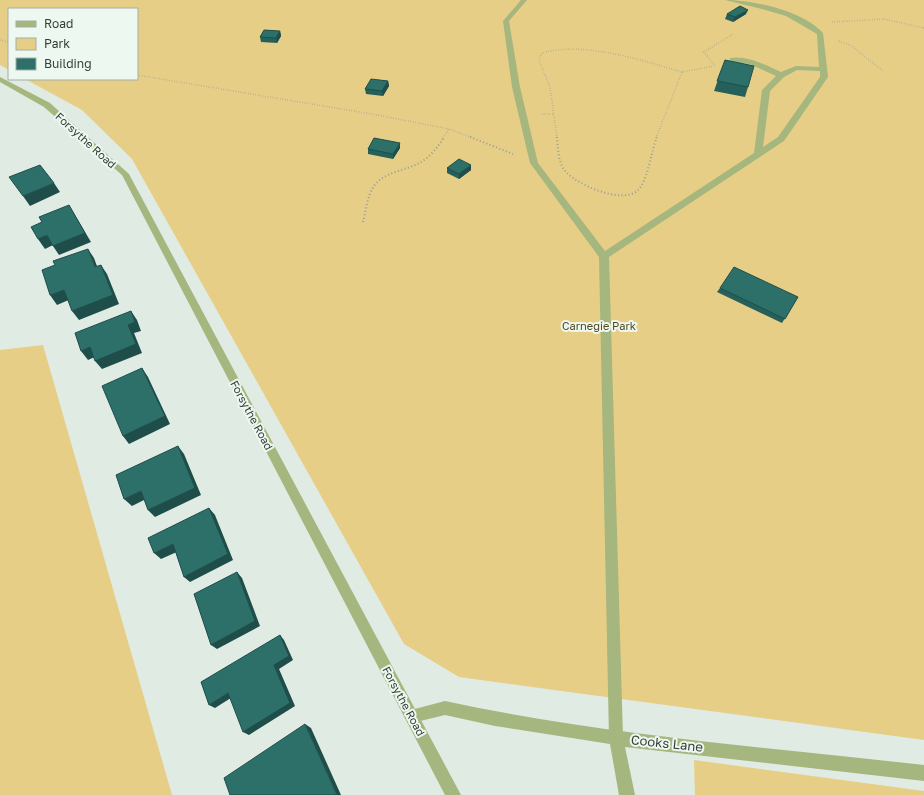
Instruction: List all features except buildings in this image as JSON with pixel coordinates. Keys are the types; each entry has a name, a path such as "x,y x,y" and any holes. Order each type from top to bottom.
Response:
{"street":[{"path":"524,0 506,21 516,87 534,163 604,256 616,738 627,795"},
{"path":"604,256 781,138 824,77 820,33 808,23 759,5 728,0"},
{"path":"733,60 743,60 759,65 781,75"},
{"path":"758,154 766,90 781,75 796,68 823,69"},
{"name":"Forsythe Road","path":"0,79 47,105 125,174 454,795"},
{"name":"Cooks Lane","path":"412,716 445,708 495,719 616,738 924,772"}],"path":[{"path":"808,23 884,19 924,28"},
{"path":"820,33 852,46 884,72"},
{"path":"682,72 653,146 643,183 636,192 624,195 608,194 580,184 566,172 560,160 550,86 539,60 542,53 552,50 568,49 620,54 682,72 714,66 704,52 733,34"},
{"path":"138,75 372,114 449,129 534,163"},
{"path":"363,222 374,186 386,176 407,170 421,162 435,151 449,129"}],"green space":[{"name":"Carnegie Park","path":"0,0 924,0 924,740 459,677 404,644 132,159 82,110 27,80 138,80 138,8 8,8 8,69 0,65"},
{"path":"43,345 172,795 0,795 0,350"},
{"path":"694,760 924,791 924,795 695,795"}]}
